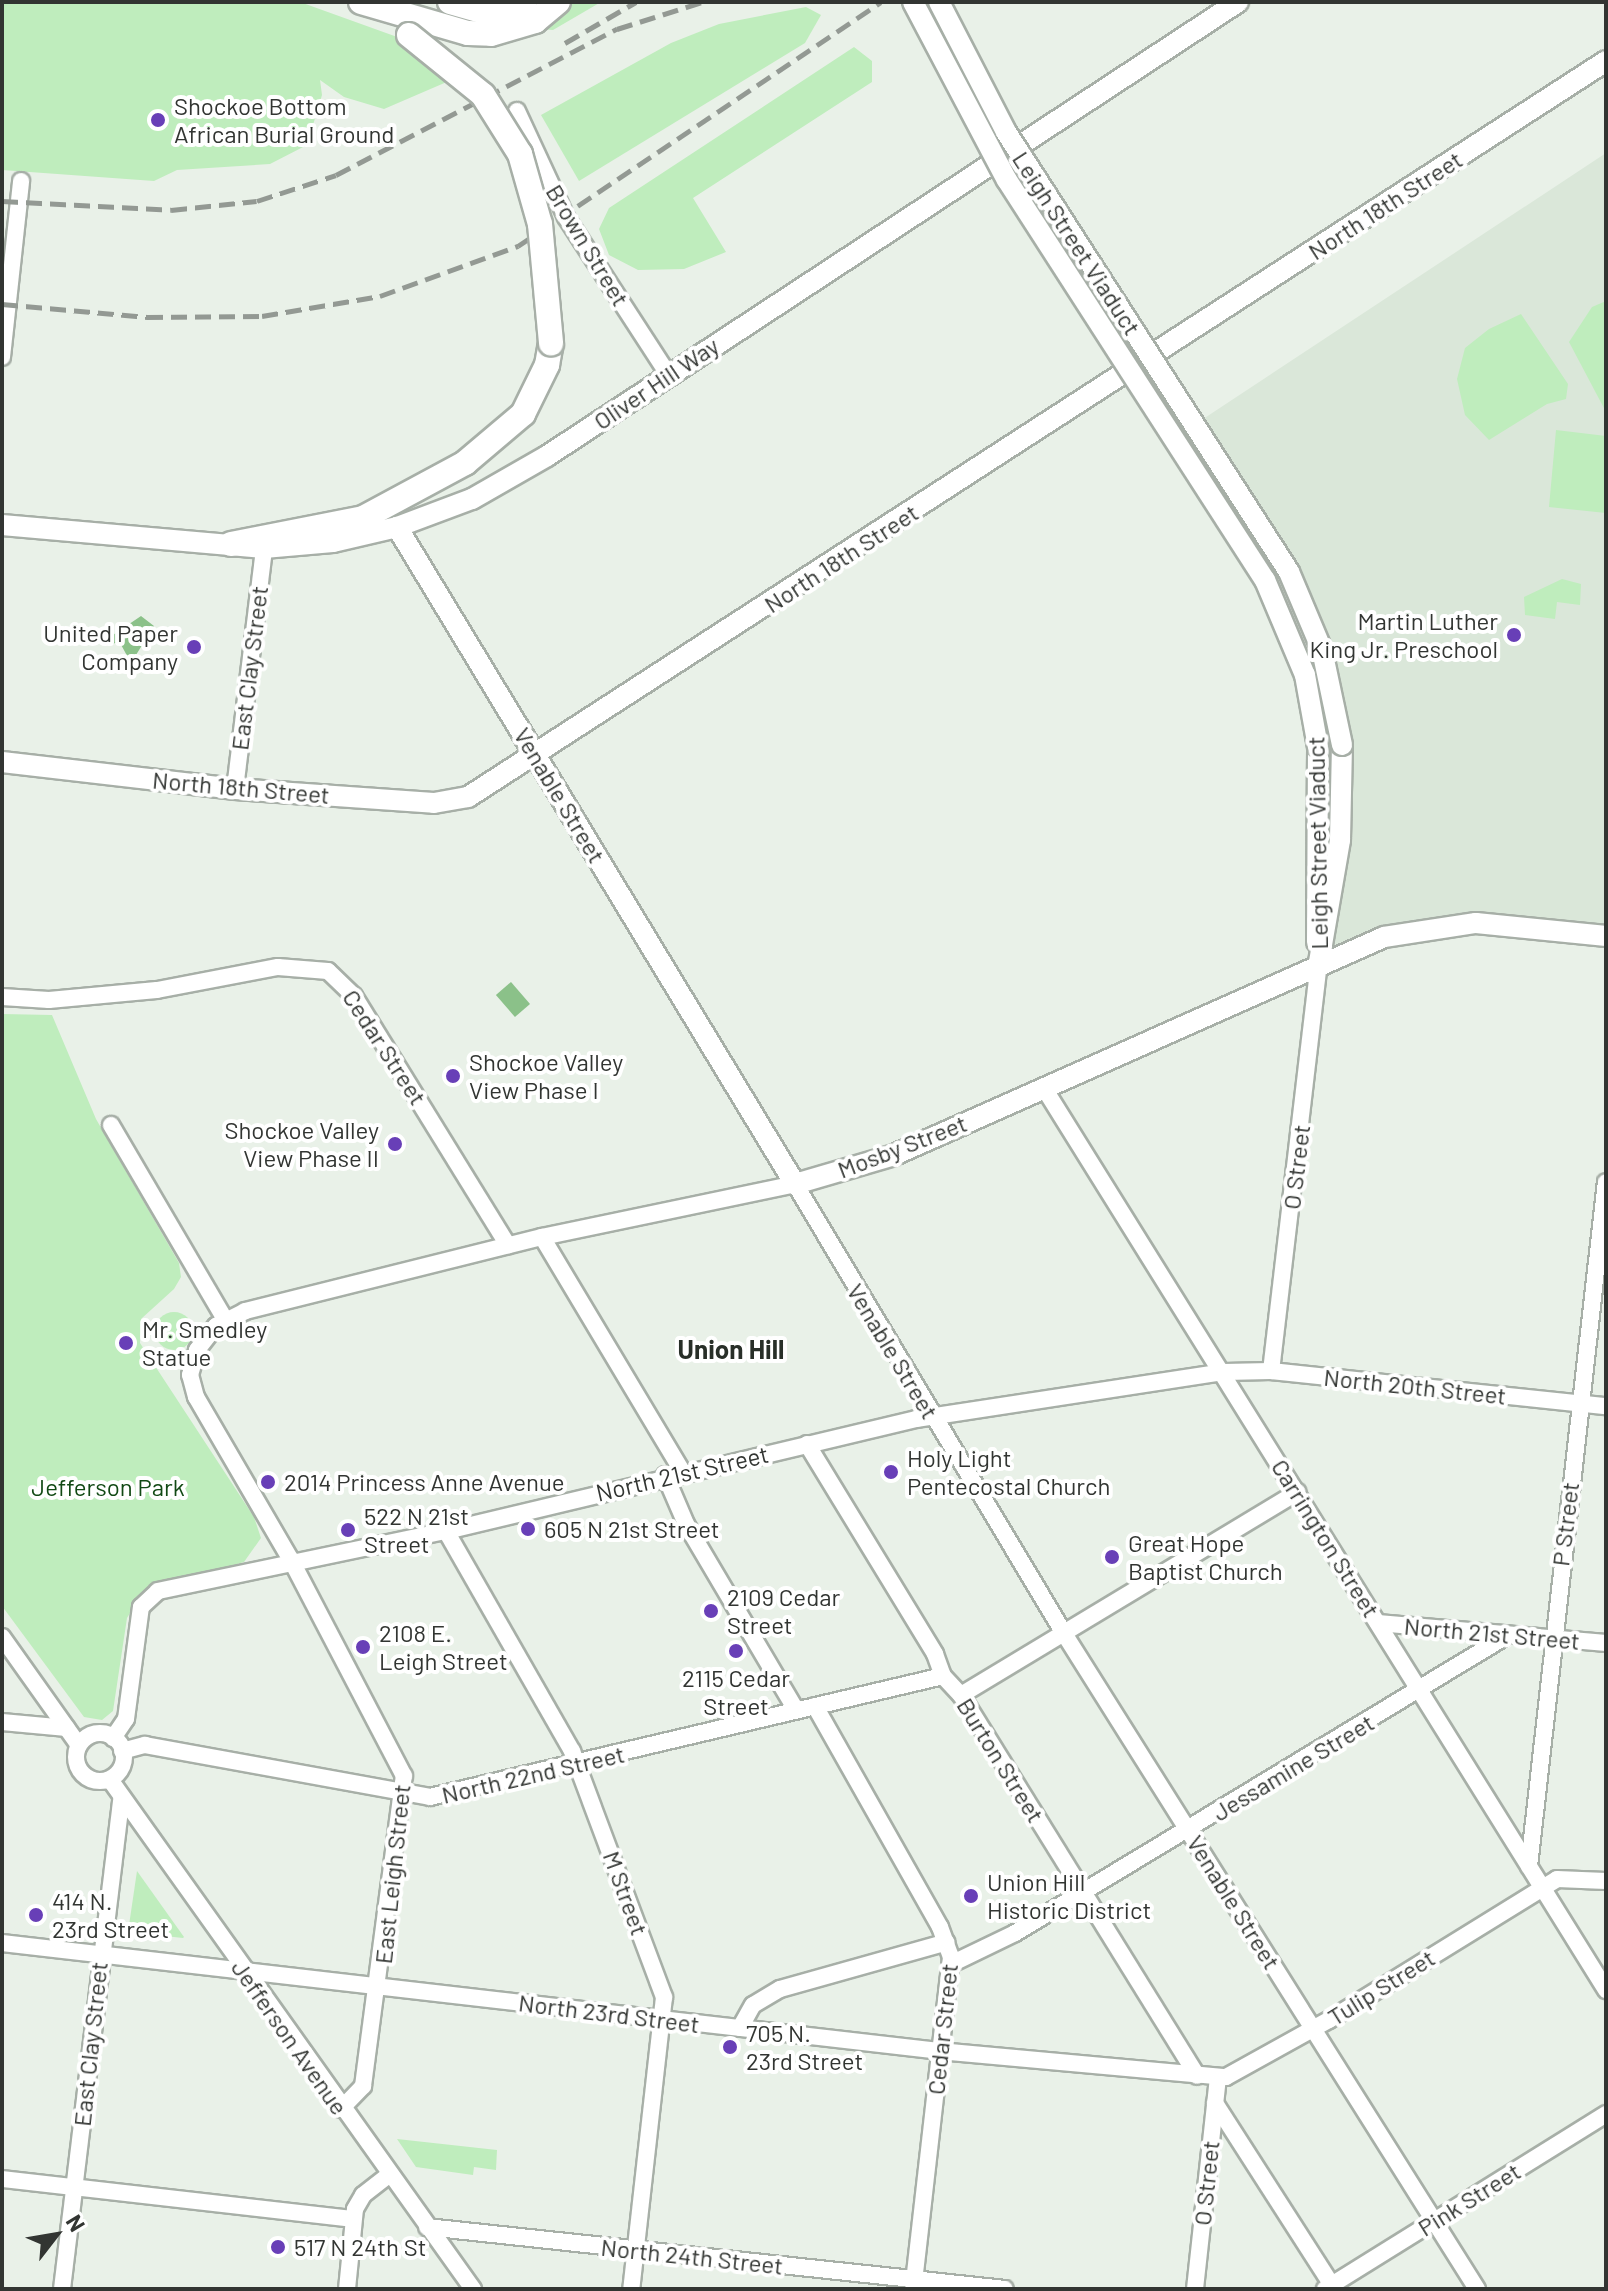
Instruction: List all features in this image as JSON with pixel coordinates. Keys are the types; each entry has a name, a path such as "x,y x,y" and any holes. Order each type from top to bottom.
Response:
{"highway":[{"path":"231,544 363,518 465,463 523,414 543,377 551,343 540,224 520,154 483,95 409,35 338,2"},
{"path":"361,2 468,33 491,34 535,21 558,2"},
{"path":"450,2 488,13 524,2"}],"main road":[{"name":"Leigh Street Viaduct","path":"913,2 1007,180 1265,580 1305,675 1318,747 1313,910 1319,962"},
{"name":"Leigh Street Viaduct","path":"939,2 1006,132 1289,572 1322,650 1342,745 1341,831 1319,962"},
{"name":"Oliver Hill Way","path":"2,525 264,548 333,542 397,527 472,499 521,472 1238,2"},
{"name":"North 18th Street","path":"2,762 235,789 434,803 485,790 1606,61"},
{"name":"Venable Street","path":"397,527 795,1184"},
{"name":"Mosby Street","path":"795,1184 894,1155 1319,962 1393,934 1454,923 1606,936"}],"street":[{"name":"Brown Street","path":"517,111 566,217 668,374"},
{"path":"2,357 21,181"},
{"name":"East Clay Street","path":"235,789 264,548"},
{"name":"O Street","path":"1271,1371 1319,962"},
{"name":"Cedar Street","path":"2,997 49,1000 157,990 278,967 328,971 354,996 508,1245"},
{"name":"Carrington Street","path":"1044,1088 1224,1372 1606,1990"},
{"path":"111,1125 225,1319"},
{"name":"P Street","path":"1529,1866 1551,1637 1606,1182"},
{"name":"Mosby Street","path":"225,1319 508,1245 795,1184"},
{"name":"Venable Street","path":"795,1184 1065,1635 1477,2289"},
{"path":"542,1237 674,1473 686,1524 796,1710"},
{"name":"East Leigh Street","path":"225,1319 193,1358 190,1382 291,1560 402,1768 404,1796 363,2086 341,2109"},
{"name":"North 20th Street","path":"1224,1372 1271,1371 1606,1406"},
{"name":"North 21st Street","path":"117,1744 126,1719 140,1611 146,1599 163,1589 291,1560 446,1531 674,1473 932,1415 1224,1372"},
{"name":"Burton Street","path":"807,1444 935,1654 943,1676 961,1695 1197,2076"},
{"path":"961,1695 1065,1635 1297,1492"},
{"name":"M Street","path":"446,1531 578,1766 664,1997 665,2019 631,2289"},
{"name":"North 21st Street","path":"1378,1623 1606,1643"},
{"name":"Jessamine Street","path":"951,1964 1083,1893 1508,1635"},
{"path":"2,1637 78,1744 78,1761 87,1776 111,1781 124,1766 117,1744 93,1732 78,1744"},
{"name":"North 22nd Street","path":"117,1744 145,1745 404,1796 430,1797 578,1766 943,1676"},
{"name":"Cedar Street","path":"815,1706 947,1942 951,1964 914,2284"},
{"path":"2,1722 67,1728"},
{"name":"Jefferson Avenue","path":"111,1781 341,2109 473,2289"},
{"name":"East Clay Street","path":"62,2289 121,1799"},
{"path":"1541,1887 1557,1879 1606,1881"},
{"name":"Tulip Street","path":"1218,2077 1239,2074 1541,1887"},
{"path":"740,2028 753,2005 780,1989 947,1942"},
{"name":"North 23rd Street","path":"2,1943 939,2051 1218,2077"},
{"name":"O Street","path":"1195,2289 1218,2077"},
{"path":"1215,2103 1329,2287"},
{"name":"Pink Street","path":"1329,2287 1606,2114"},
{"path":"347,2289 353,2219 363,2195 389,2175"},
{"path":"2,2179 353,2219"},
{"name":"North 24th Street","path":"427,2227 914,2284 1005,2289"}],"shaded area":[{"path":"1606,153 1606,935 1480,924 1319,962 1343,822 1322,649 1194,425"},
{"path":"141,616 154,626 131,663 119,641 113,644 110,637"},
{"path":"511,982 530,1004 515,1017 496,995"}],"green space":[{"name":"Shockoe Bottom African Burial Ground","path":"2,2 300,2 400,38 456,78 384,109 344,97 320,80 322,95 307,145 270,164 177,170 154,181 2,170"},
{"path":"572,2 601,2 553,30 538,29"},
{"path":"806,7 821,15 805,43 579,181 541,115 671,43 719,24"},
{"path":"854,47 872,61 872,82 693,198 726,252 684,269 638,270 609,255 599,229 609,208"},
{"path":"1606,301 1606,412 1569,342 1592,307"},
{"path":"1521,314 1568,384 1566,399 1547,404 1489,440 1465,415 1457,379 1465,348 1489,329"},
{"path":"1556,430 1606,436 1606,513 1549,507"},
{"path":"1562,579 1581,584 1580,605 1557,602 1555,619 1525,615 1524,597"},
{"name":"Jefferson Park","path":"2,1014 52,1015 96,1119 179,1263 181,1277 174,1289 141,1319 140,1343 254,1517 261,1538 244,1562 183,1580 137,1602 127,1618 113,1711 102,1720 84,1717 2,1606"},
{"path":"174,1312 187,1318 193,1331 187,1344 174,1350 161,1344 155,1331 161,1318"},
{"path":"137,1871 184,1937 183,1938 128,1932"},
{"path":"397,2139 497,2150 496,2170 474,2167 473,2175 416,2167"}],"railway":[{"path":"565,43 636,2"},
{"path":"2,201 171,210 257,201 336,175 617,29 702,2"},
{"path":"2,304 147,317 262,316 380,296 518,246 881,2"}],"place":[{"name":"Shockoe Bottom African Burial Ground","path":"158,120"},
{"name":"Martin Luther King Jr. Preschool","path":"1514,635"},
{"name":"United Paper Company","path":"194,647"},
{"name":"Shockoe Valley View Phase I","path":"453,1076"},
{"name":"Shockoe Valley View Phase II","path":"395,1144"},
{"name":"Mr. Smedley Statue","path":"126,1343"},
{"name":"Holy Light Pentecostal Church","path":"891,1472"},
{"name":"2014 Princess Anne Avenue","path":"268,1482"},
{"name":"605 N 21st Street","path":"528,1529"},
{"name":"522 N 21st Street","path":"348,1530"},
{"name":"Great Hope Baptist Church","path":"1112,1557"},
{"name":"2109 Cedar Street","path":"711,1611"},
{"name":"2108 E. Leigh Street","path":"363,1647"},
{"name":"2115 Cedar Street","path":"736,1651"},
{"name":"Union Hill Historic District","path":"971,1896"},
{"name":"414 N. 23rd Street","path":"36,1915"},
{"name":"705 N. 23rd Street","path":"730,2047"},
{"name":"517 N 24th St","path":"278,2247"}],"district":[{"name":"Union Hill","path":"731,1349"}]}
